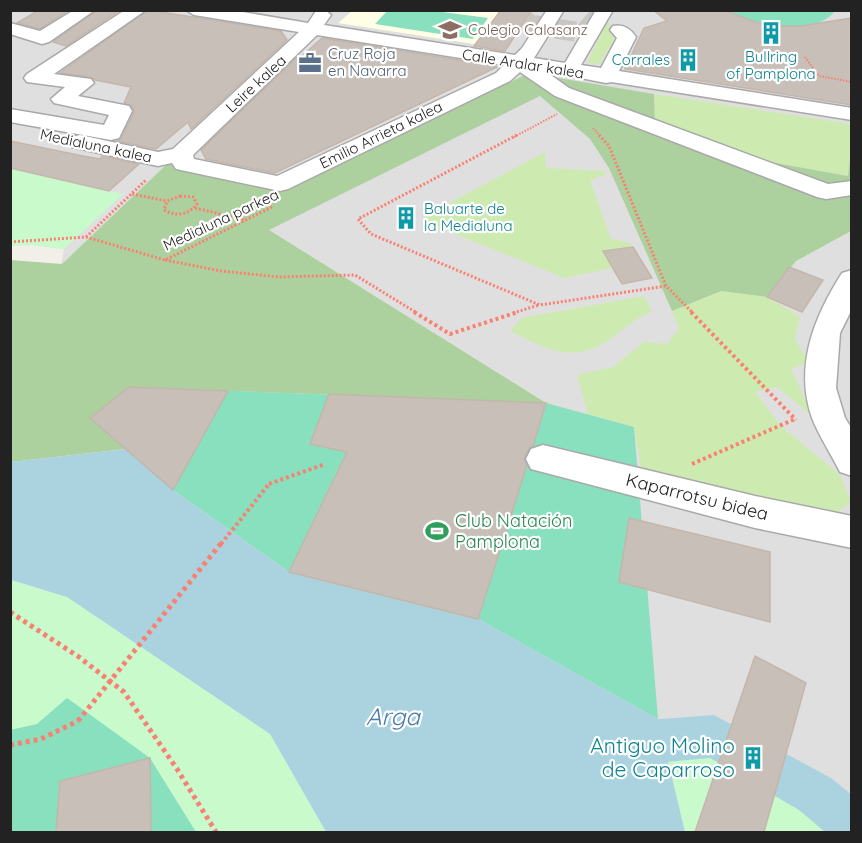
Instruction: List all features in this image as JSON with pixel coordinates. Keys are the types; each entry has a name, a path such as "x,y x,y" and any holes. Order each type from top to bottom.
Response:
{"street":[{"path":"10,28 42,38 87,10"},
{"path":"21,68 112,10"},
{"path":"10,115 111,133 121,111 61,99 84,83 34,78 138,10"},
{"name":"Calle Aralar kalea","path":"194,10 606,77 852,114"},
{"name":"Leire kalea","path":"181,154 312,28 327,10"},
{"path":"574,62 605,10"},
{"name":"Emilio Arrieta kalea","path":"181,154 184,164 280,184 503,77 529,52 547,13"},
{"path":"10,28 29,16"},
{"path":"606,77 627,37 619,30"},
{"path":"519,63 568,99 826,192 852,188"},
{"name":"Medialuna kalea","path":"10,128 158,159 181,154"},
{"path":"852,279 825,333 820,388 829,419 852,462"},
{"name":"Kaparrotsu bidea","path":"543,459 755,512 852,532"}],"path":[{"path":"805,57 819,76 852,82"},
{"path":"540,305 371,234 358,219 568,99 609,146 666,286 795,419 804,425"},
{"path":"86,237 147,179"},
{"path":"132,194 167,201 180,196 193,197 197,204 195,208"},
{"path":"167,201 164,210 174,215 195,208 246,220"},
{"name":"Medialuna parkea","path":"10,242 86,237 165,260 278,205"},
{"path":"165,260 221,272 279,277 355,275 450,334 540,305 666,286"},
{"path":"644,484 795,419"},
{"path":"10,745 41,739 78,721 268,484 325,464"},
{"path":"10,612 79,657 124,692 177,769 216,832"}],"shaded area":[{"path":"11,11 851,11 851,827 478,619 289,572 173,490 61,264 64,249 32,245 11,246"},
{"name":"Colegio Calasanz","path":"352,11 532,11 506,49 338,23"}],"green space":[{"path":"388,10 435,11 488,18 473,39 375,24"},
{"path":"835,10 825,20 797,26 765,24 723,11"},
{"path":"606,23 618,26 618,36 613,46 608,48 600,64 587,63"},
{"path":"529,73 654,94 655,121 764,161 848,176 851,149 851,231 796,261 767,297 721,291 672,311 609,168 590,139 540,96 269,230 546,403 129,387 126,449 11,462 10,260 62,264 167,164 289,189"},
{"path":"654,94 851,124 849,176 764,161 655,121"},
{"path":"545,152 546,168 605,171 605,175 590,180 611,239 630,243 633,247 603,251 613,268 564,278 426,222 425,216"},
{"path":"11,169 123,194 64,249 32,245 11,246"},
{"path":"721,291 767,297 800,317 795,339 809,363 791,368 813,417 777,387 755,392 781,426 840,475 851,502 835,514 661,477 644,484 634,427 588,414 577,375 613,367 644,342 667,344 679,329 672,311"},
{"path":"644,296 652,312 589,350 564,352 551,349 510,331 522,318"},
{"name":"Club Natación Pamplona","path":"129,387 546,403 634,427 658,719 478,619 289,572 173,490 90,418"},
{"path":"10,580 67,597 270,734 326,832 196,832 150,758 117,735 37,724 11,730"},
{"path":"67,698 150,758 196,832 11,832 10,730 37,724"},
{"path":"658,719 851,827 851,832 685,832"}],"water":[{"name":"Arga","path":"126,449 173,490 289,572 478,619 658,719 685,832 326,832 270,734 67,597 11,580 10,462"}],"building":[{"path":"39,10 69,10 40,29 17,23"},
{"path":"97,10 120,10 66,46 53,42"},
{"path":"148,10 281,31 287,40 191,129 188,122 156,149 117,141 121,139 134,112 131,105 124,103 131,87 95,80 91,77 60,73"},
{"path":"501,10 532,10 505,51 474,46"},
{"path":"653,10 723,10 758,23 780,26 801,26 852,18 852,105 625,69 644,28 667,21"},
{"path":"322,38 497,67 275,173 206,159 201,150 298,56 300,58"},
{"path":"10,141 83,156 100,159 102,156 139,164 109,191 10,168"},
{"path":"633,247 652,278 622,284 603,251"},
{"path":"789,267 823,280 802,312 767,297"},
{"path":"129,387 228,391 173,490 90,418"},
{"path":"329,394 546,403 533,446 529,448 524,458 527,465 478,619 289,572 347,452 310,444"},
{"path":"629,518 770,552 770,622 619,582"},
{"name":"Antiguo Molino de Caparroso","path":"755,656 806,683 764,832 695,832"},
{"path":"150,758 151,832 56,832 60,781"}],"waterway":[{"path":"621,744 714,736 815,794 852,825"}],"tunnel":[{"path":"539,19 534,25 584,33 604,10"}],"place":[{"name":"Colegio Calasanz","path":"450,30"},
{"name":"Bullring of Pamplona","path":"771,33"},
{"name":"Corrales","path":"688,60"},
{"name":"Cruz Roja en Navarra","path":"310,63"},
{"name":"Baluarte de la Medialuna","path":"406,218"},
{"name":"Club Natación Pamplona","path":"437,531"},
{"name":"Antiguo Molino de Caparroso","path":"753,758"}]}
